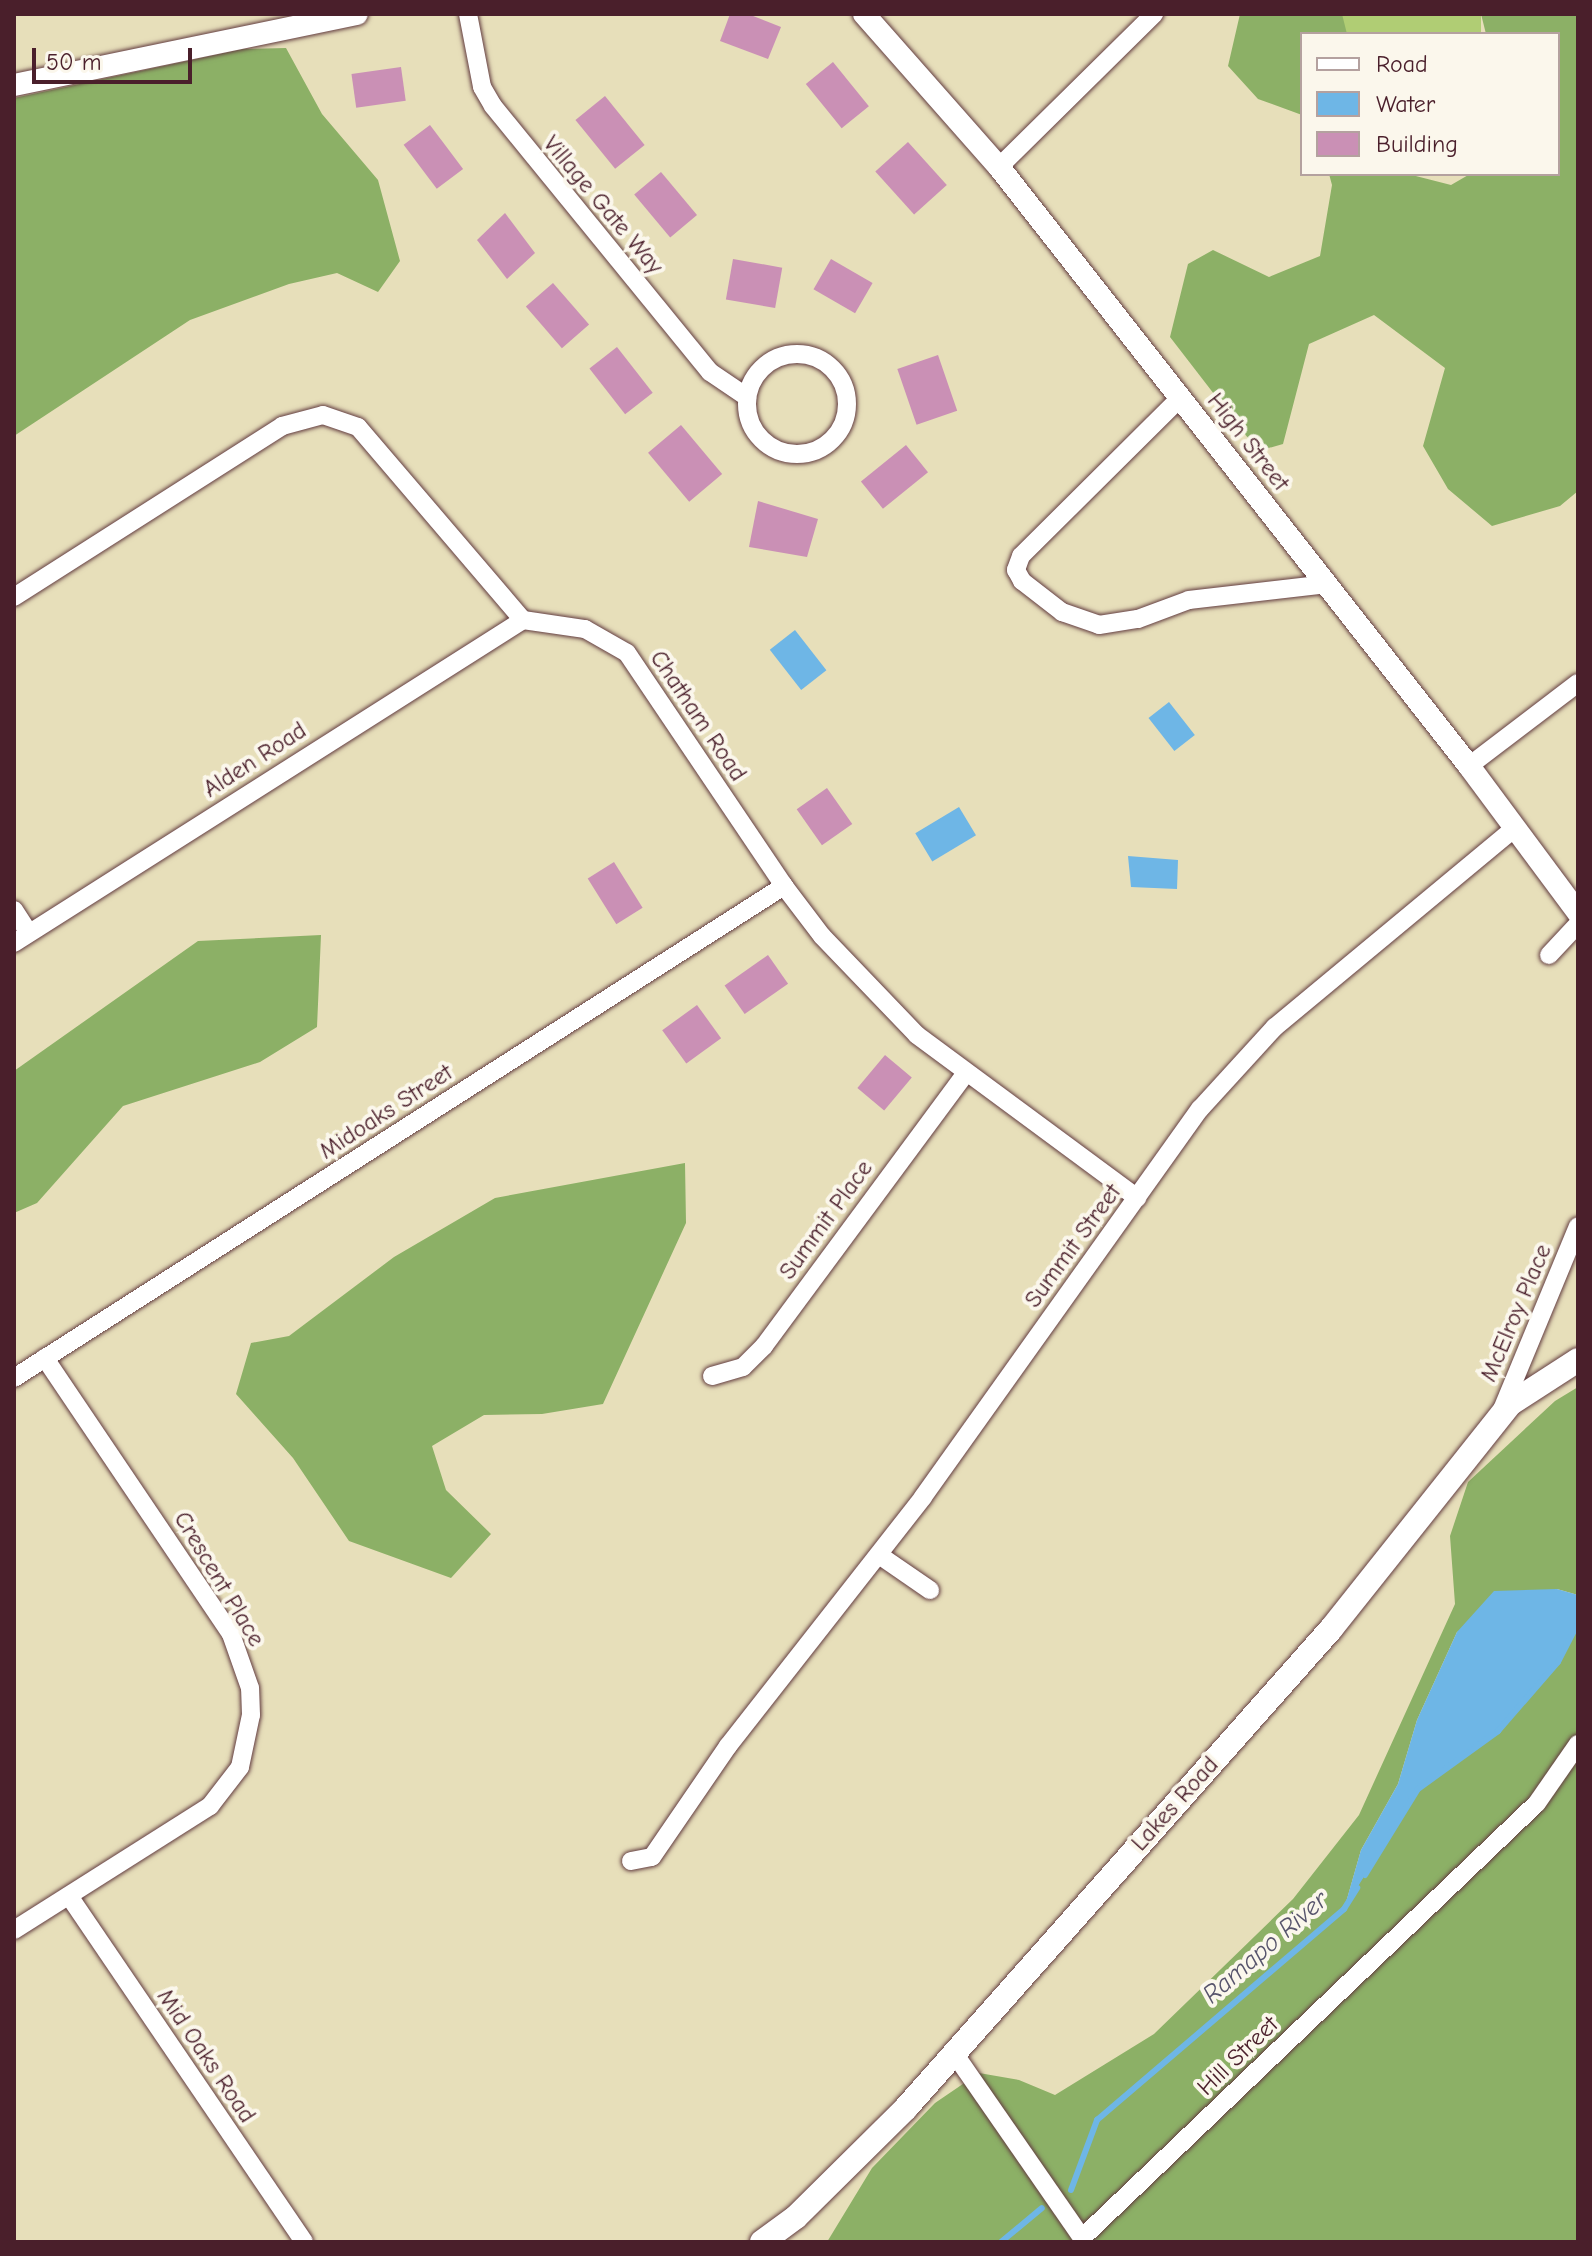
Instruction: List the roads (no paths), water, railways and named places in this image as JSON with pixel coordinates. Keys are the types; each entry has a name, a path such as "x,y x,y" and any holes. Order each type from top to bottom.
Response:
{"main road":[{"name":"Lakes Road","path":"762,2242 796,2217 954,2053 1331,1629 1510,1404 1578,1360"}],"street":[{"path":"14,85 357,14"},
{"name":"Village Gate Way","path":"468,14 482,87 493,106 710,372 747,397"},
{"name":"High Street","path":"864,14 999,167 1469,766 1578,913"},
{"path":"999,167 1154,14"},
{"path":"806,354 828,365 843,383 847,416 840,431 821,448 797,455 780,452 754,430 747,397 752,382 774,359 806,354"},
{"path":"1180,398 1021,556 1016,570 1022,581 1062,612 1099,625 1138,619 1189,600 1327,584"},
{"path":"14,597 282,426 323,415 358,427 523,620"},
{"name":"Chatham Road","path":"523,620 585,629 627,653 784,886 822,936 917,1035 1137,1198"},
{"name":"Alden Road","path":"21,938 523,620"},
{"path":"1469,766 1578,683"},
{"name":"Summit Street","path":"631,1861 652,1857 728,1746 879,1555 1200,1109 1275,1027 1515,828"},
{"name":"Midoaks Street","path":"14,1378 784,886"},
{"path":"14,910 21,938"},
{"path":"1549,955 1578,924"},
{"name":"Summit Place","path":"712,1376 743,1367 764,1346 966,1073"},
{"name":"McElroy Place","path":"1498,1418 1578,1226"},
{"name":"Crescent Place","path":"14,1930 183,1826 224,1791 247,1745 250,1688 231,1634 45,1358"},
{"path":"879,1555 930,1590"},
{"name":"Hill Street","path":"954,2053 1082,2238 1537,1803 1578,1744"},
{"name":"Mid Oaks Road","path":"69,1896 304,2242"}],"water":[{"path":"795,630 826,670 801,690 770,650"},
{"path":"1169,702 1195,735 1174,751 1149,718"},
{"path":"959,807 976,835 932,862 915,833"},
{"path":"1128,856 1178,860 1177,889 1131,887"},
{"path":"1557,1589 1578,1595 1578,1623 1558,1662 1498,1731 1418,1789 1344,1909 1361,1850 1398,1784 1417,1720 1457,1632 1494,1591"}],"waterway":[{"name":"Ramapo River","path":"1365,1875 1418,1789 1498,1731 1558,1662 1578,1623"},
{"name":"Ramapo River","path":"1071,2190 1097,2120 1344,1909 1357,1888"},
{"name":"Ramapo River","path":"1001,2242 1042,2208"}]}
